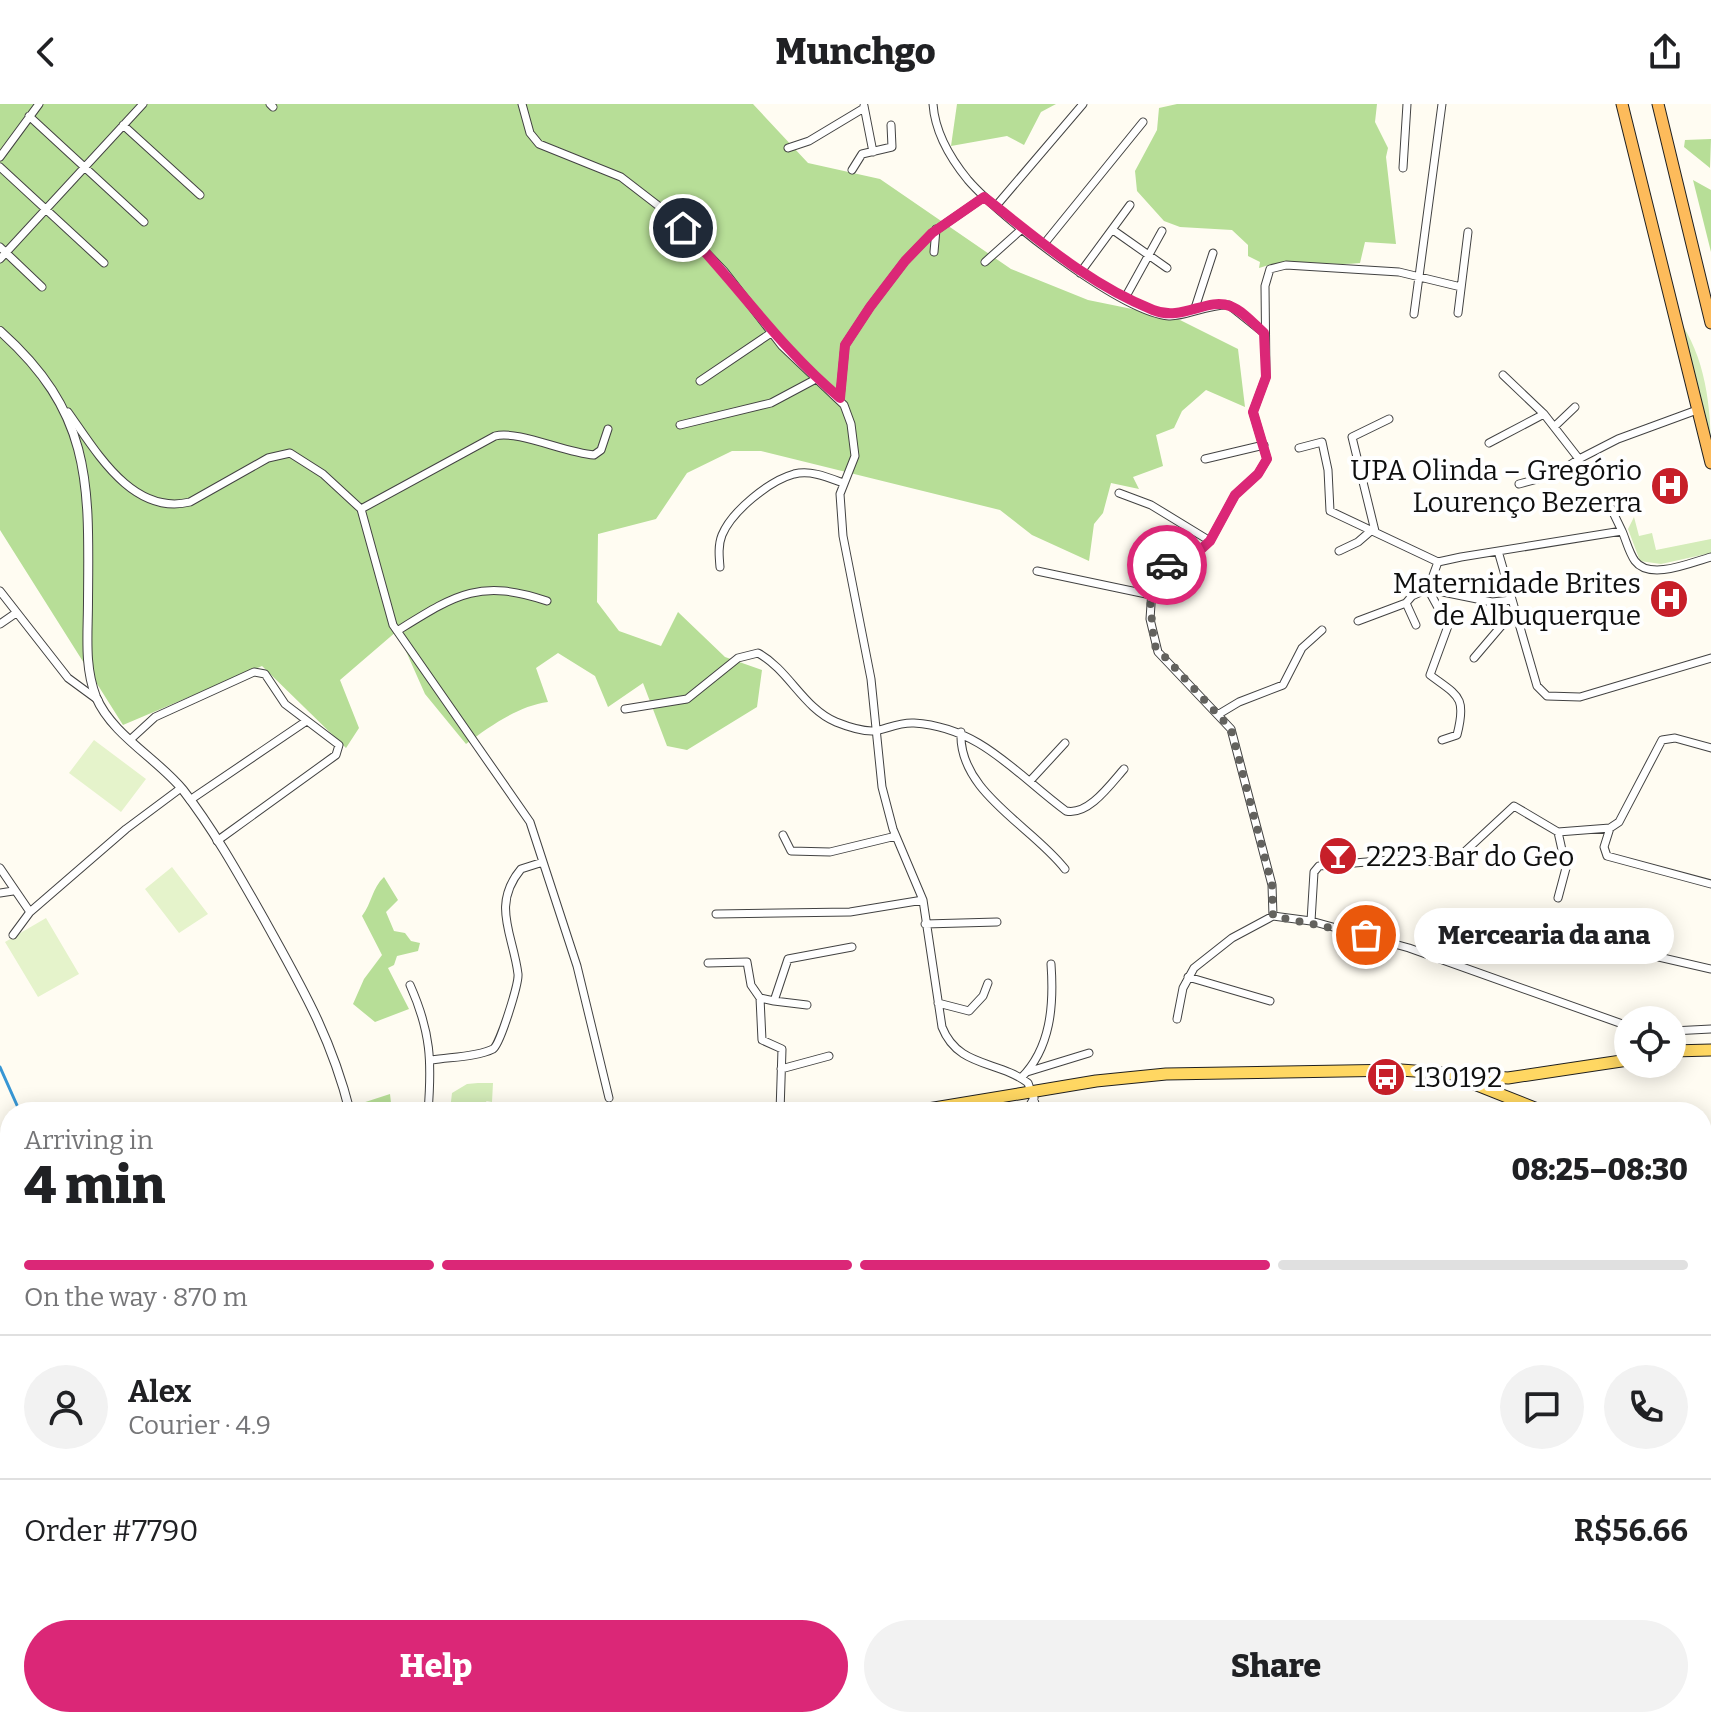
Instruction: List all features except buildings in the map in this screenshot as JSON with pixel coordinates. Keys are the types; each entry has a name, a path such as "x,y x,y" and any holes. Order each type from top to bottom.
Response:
{"highway":[{"path":"1622,104 1711,463"},
{"path":"1658,104 1711,323"}],"main road":[{"path":"1686,1051 1711,1050"},
{"path":"978,1102 1166,1074 1401,1070 1508,1078 1614,1062"},
{"path":"1448,1073 1520,1102"}],"street":[{"path":"0,157 39,104"},
{"path":"42,287 2,253 143,104"},
{"path":"522,104 530,133 539,144 621,177 669,214 724,271 771,333 816,379 840,398"},
{"path":"933,104 941,139 984,197 1080,273 1125,298 1171,316 1195,308 1229,305 1264,333"},
{"path":"996,206 1083,104"},
{"path":"1403,168 1407,104"},
{"path":"1414,314 1442,104"},
{"path":"788,148 809,141 864,106 873,152"},
{"path":"29,116 144,222"},
{"path":"1044,244 1143,122"},
{"path":"123,125 200,195"},
{"path":"852,170 860,155 893,146 891,125"},
{"path":"0,167 104,263"},
{"path":"984,197 936,229 905,261 848,339 840,398 855,440 853,463 840,494 843,536 871,679 882,787 896,836 923,900 942,1027 953,1047 983,1066 1024,1075 1089,1053"},
{"path":"1080,273 1130,205"},
{"path":"985,262 1023,228"},
{"path":"934,252 936,229"},
{"path":"1113,230 1167,268"},
{"path":"1125,298 1162,231"},
{"path":"1458,313 1468,232"},
{"path":"1195,308 1213,253"},
{"path":"1273,916 1272,885 1231,729 1154,645 1151,595 1157,578 1170,562 1199,551 1210,541 1235,495 1266,463 1264,445 1253,412 1266,377 1266,280 1275,266 1390,271 1461,287"},
{"path":"0,331 50,384 114,476 155,500 176,505 190,502 268,458 290,453 323,474 361,509 397,631 430,682 520,805 543,862 577,966 609,1098"},
{"path":"700,381 771,333"},
{"path":"1503,375 1544,414 1579,459"},
{"path":"680,425 771,403 816,379"},
{"path":"1554,427 1575,407"},
{"path":"1519,484 1556,474 1579,459 1697,410"},
{"path":"68,412 82,456 88,581 87,657 98,700"},
{"path":"1489,443 1544,414"},
{"path":"1374,530 1352,437 1389,419"},
{"path":"361,509 495,436 514,434 562,450 594,455 601,450 608,429"},
{"path":"1299,448 1321,441 1330,485 1328,509 1438,562 1622,531"},
{"path":"1205,459 1264,445"},
{"path":"720,567 723,532 749,503 776,482 809,473 843,483"},
{"path":"1119,493 1151,505 1210,541"},
{"path":"1609,504 1632,555 1642,567 1662,569 1711,557"},
{"path":"1339,551 1374,530"},
{"path":"1501,550 1514,611 1537,686 1552,698 1598,692 1711,658"},
{"path":"1438,562 1428,589 1448,626 1430,675 1454,690 1462,704 1457,735 1442,740"},
{"path":"1037,571 1151,595"},
{"path":"397,631 455,598 482,589 515,590 547,601"},
{"path":"1358,621 1406,603 1412,596 1428,589 1492,602 1512,600"},
{"path":"0,591 68,678 98,700 190,800 315,1009 336,1059 347,1102"},
{"path":"1406,603 1416,625"},
{"path":"1474,658 1514,611"},
{"path":"0,624 16,613"},
{"path":"1219,714 1239,702 1283,685 1302,648 1322,630"},
{"path":"625,709 687,699 738,658 758,653 770,660 811,707 836,721 874,732 892,723 916,723 961,732 982,742 1066,811 1076,812 1104,791 1124,769"},
{"path":"131,739 155,717 254,672 265,674 285,704 339,745 339,752 217,841"},
{"path":"190,800 305,722"},
{"path":"961,732 963,758 987,795 1044,843 1065,869"},
{"path":"1311,921 1314,872 1319,866 1402,859 1447,863 1459,857 1514,806 1558,832 1610,828 1619,822 1662,740 1675,738 1711,748"},
{"path":"1030,781 1065,743"},
{"path":"13,935 30,912 126,829 181,788"},
{"path":"1610,828 1604,847 1607,856 1711,884"},
{"path":"1558,832 1566,868 1558,898"},
{"path":"783,835 791,851 818,853 896,836"},
{"path":"432,1060 490,1050 500,1042 518,980 504,920 504,900 521,869 543,862"},
{"path":"0,868 30,912"},
{"path":"0,893 13,891"},
{"path":"716,914 850,912 923,900"},
{"path":"1177,1019 1188,977 1203,958 1273,916 1311,921 1409,948 1614,1021"},
{"path":"925,924 997,922"},
{"path":"774,1001 788,959 852,947"},
{"path":"1624,949 1711,969"},
{"path":"708,963 745,960 752,989 760,998 807,1005"},
{"path":"1024,1075 1040,1053 1048,1026 1051,964"},
{"path":"1188,977 1270,1001"},
{"path":"938,1003 969,1011 983,996 988,983"},
{"path":"410,985 429,1035 432,1060 429,1102"},
{"path":"760,998 762,1040 782,1049 780,1102"},
{"path":"1686,1030 1711,1029"},
{"path":"781,1069 829,1056"},
{"path":"1024,1075 1035,1102"},
{"path":"1029,1102 1032,1094"}],"green space":[{"path":"0,104 753,104 808,163 880,179 1011,269 1088,300 1176,318 1238,349 1245,407 1206,390 1182,411 1174,428 1156,435 1163,466 1133,477 1139,489 1111,483 1103,513 1094,524 1089,561 1032,535 1000,510 761,451 732,451 687,473 656,519 598,534 597,602 619,631 661,646 678,612 725,657 762,670 757,707 687,750 667,746 643,683 608,707 595,676 558,653 536,668 548,702 515,712 466,744 425,694 397,631 340,680 359,728 346,748 262,666 123,725 0,530"},
{"path":"957,104 1056,104 1041,112 1024,145 1007,136 951,146"},
{"path":"1177,104 1377,104 1375,122 1388,148 1386,157 1396,244 1365,242 1360,263 1297,262 1259,268 1260,262 1248,256 1248,245 1232,230 1180,227 1164,221 1137,191 1135,171 1157,130 1159,108"},
{"path":"1711,139 1710,168 1684,147 1685,140"},
{"path":"1693,180 1711,190 1711,252"},
{"path":"1677,317 1701,366 1710,419 1711,455"},
{"path":"1634,517 1639,536 1652,533 1656,550 1711,539 1711,553 1661,564 1640,561 1628,529"},
{"path":"94,740 146,779 121,812 69,773"},
{"path":"172,867 208,914 179,933 145,889"},
{"path":"384,877 398,900 386,912 394,931 405,933 411,941 420,943 418,951 397,956 394,965 388,968 409,1009 375,1022 353,1004 364,979 382,955 362,916"},
{"path":"46,918 79,974 38,997 5,942"},
{"path":"493,1083 492,1102 451,1102 452,1093 467,1084"},
{"path":"390,1094 391,1102 365,1102"}],"waterway":[{"path":"0,1067 16,1102"}],"way so far":[{"path":"1167,565 1157,578 1150,598 1154,645 1231,729 1272,885 1273,916 1311,921 1366,935"}],"place":[{"name":"UPA Olinda – Gregório Lourenço Bezerra","path":"1670,486"},
{"name":"Maternidade Brites de Albuquerque","path":"1669,599"},
{"name":"2223 Bar do Geo","path":"1338,856"},
{"name":"Mercearia da ana","path":"1366,935"},
{"name":"130192","path":"1386,1077"}],"route":[{"path":"683,228 739,288 782,346 840,398 845,345 870,307 905,261 932,233 984,197 1080,273 1125,298 1171,316 1195,308 1227,305 1242,313 1264,333 1266,377 1253,412 1256,428 1266,448 1266,463 1235,495 1210,541 1199,551 1167,565"}]}
